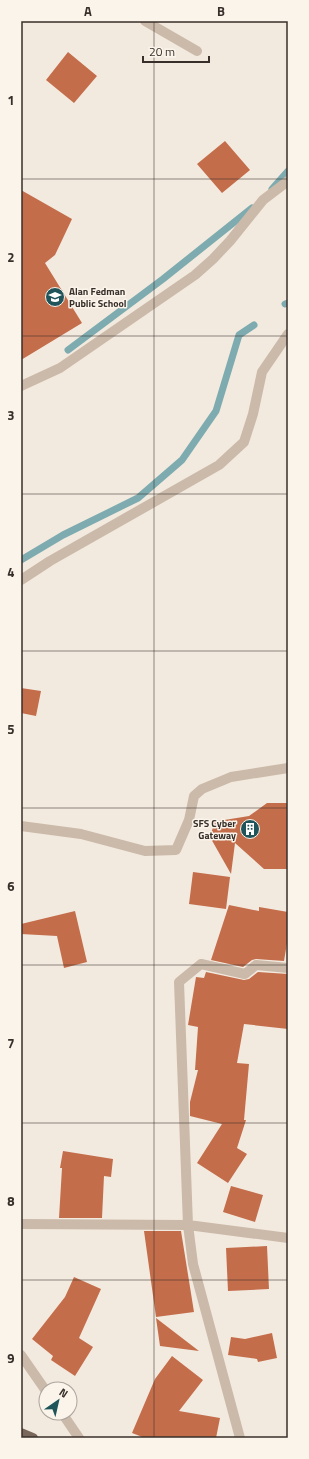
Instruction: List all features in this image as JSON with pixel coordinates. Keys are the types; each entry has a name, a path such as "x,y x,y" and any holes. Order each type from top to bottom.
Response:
{"main road":[{"path":"21,1433 33,1438"}],"street":[{"path":"145,21 197,51"},
{"path":"21,386 60,368 195,275 230,241 263,200 288,181"},
{"path":"21,580 50,561 219,465 244,442 253,414 262,372 288,334"},
{"path":"21,826 81,834 145,851 176,850 189,820 194,796 202,789 231,777 288,768"},
{"path":"240,1438 193,1264 188,1225 179,982 201,964 245,974 256,965 288,968"},
{"path":"21,1224 188,1225 288,1238"},
{"path":"21,1355 39,1381"},
{"path":"67,1421 79,1438"}],"building":[{"path":"68,52 97,76 74,103 46,80"},
{"path":"225,141 250,170 222,193 197,164"},
{"name":"Alan Fedman Public School","path":"21,190 72,219 55,255 45,263 82,323 21,360"},
{"path":"21,688 41,691 36,716 21,713"},
{"name":"SFS Cyber Gateway","path":"267,803 288,803 288,869 264,869 235,843 231,874 210,837 214,824 212,822 249,816"},
{"path":"193,872 230,877 226,909 189,904"},
{"path":"229,905 259,911 259,907 288,912 288,937 284,961 256,959 252,960 243,967 211,960"},
{"path":"75,911 87,962 64,968 57,936 21,934 21,924"},
{"path":"206,972 244,980 249,979 258,972 288,974 288,1029 244,1024 237,1063 249,1064 244,1120 246,1120 237,1148 247,1154 228,1183 197,1163 222,1124 190,1116 190,1102 198,1070 195,1070 198,1027 188,1025 196,977 204,978"},
{"path":"63,1151 113,1159 111,1177 104,1176 102,1218 59,1218 62,1168 60,1168"},
{"path":"231,1186 263,1195 255,1222 223,1212"},
{"path":"144,1231 181,1231 194,1312 156,1317"},
{"path":"267,1246 269,1289 228,1291 226,1248"},
{"path":"74,1277 101,1289 79,1338 93,1347 75,1376 51,1360 53,1356 32,1339 65,1297"},
{"path":"156,1318 199,1351 160,1346"},
{"path":"272,1333 277,1358 258,1362 257,1359 228,1355 231,1337 245,1339"},
{"path":"172,1356 203,1380 179,1411 220,1418 216,1438 145,1438 132,1433 155,1379"}],"waterway":[{"path":"272,189 288,171"},
{"path":"68,350 163,279 252,208"},
{"path":"21,560 63,535 138,498 182,460 216,411 239,335 254,325"}],"place":[{"name":"Alan Fedman Public School","path":"55,297"},
{"name":"SFS Cyber Gateway","path":"250,829"}]}
